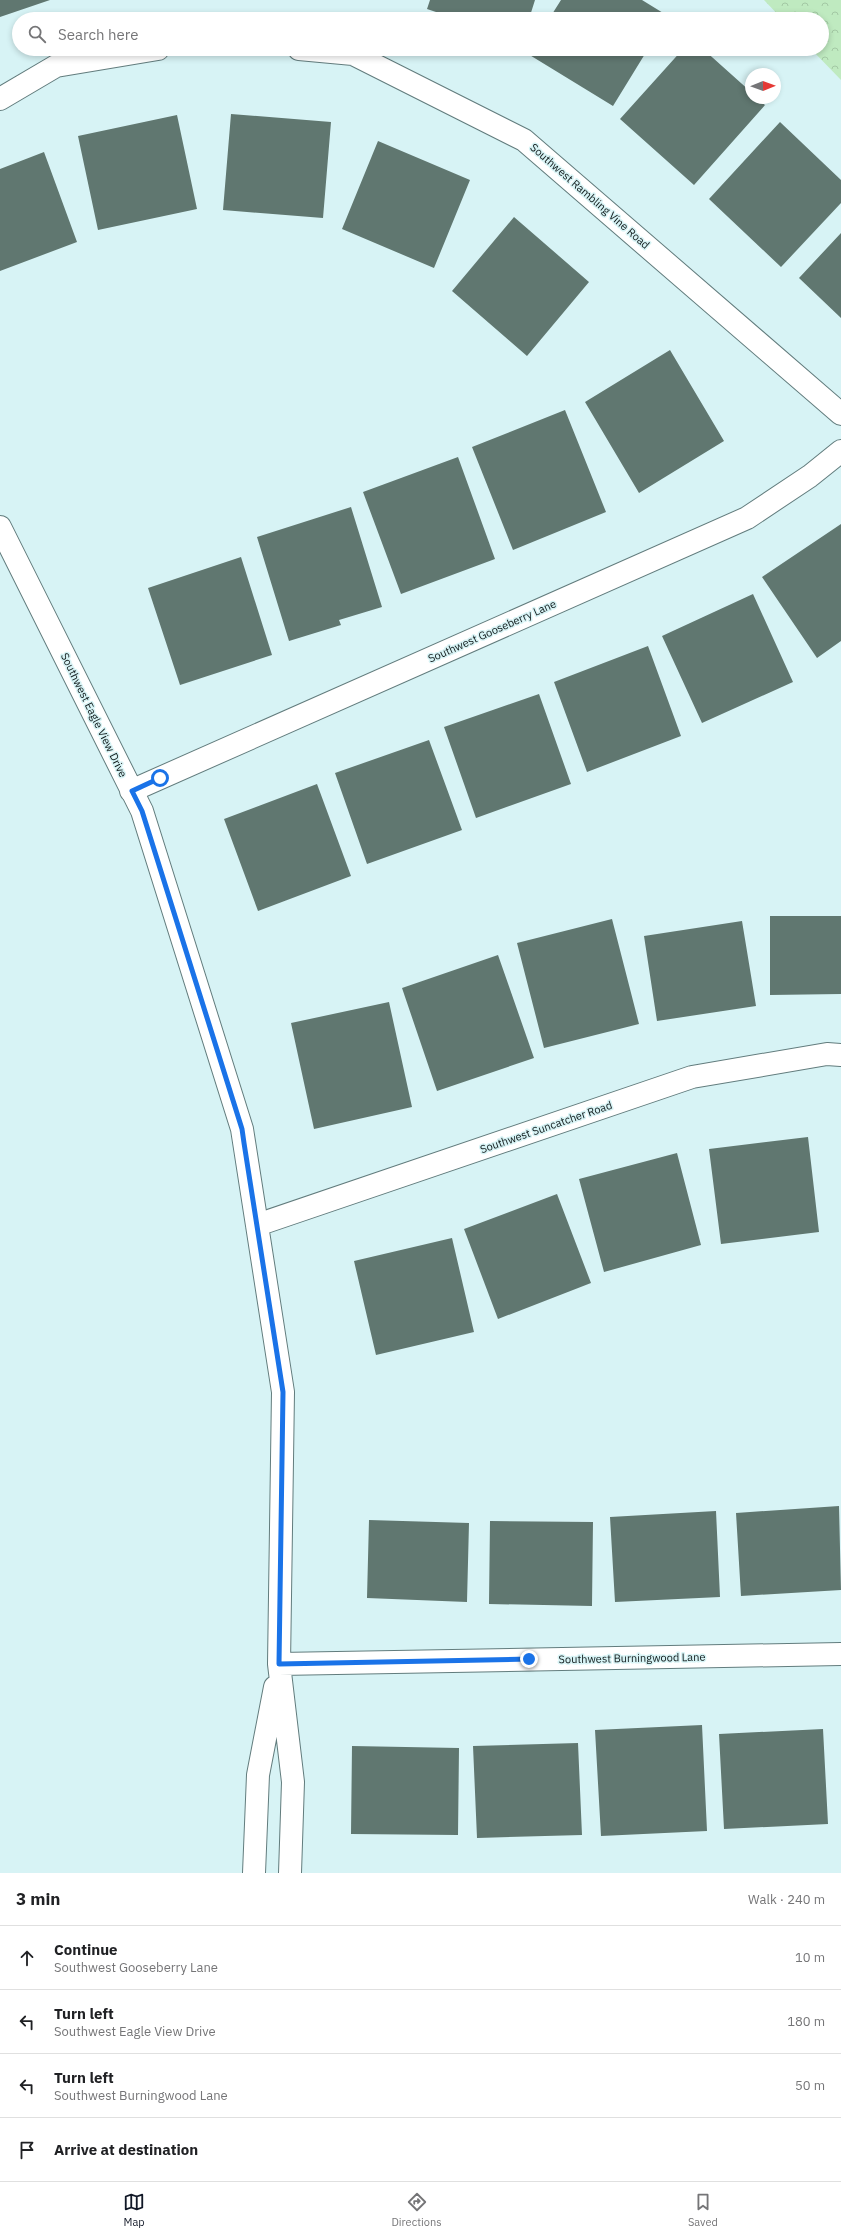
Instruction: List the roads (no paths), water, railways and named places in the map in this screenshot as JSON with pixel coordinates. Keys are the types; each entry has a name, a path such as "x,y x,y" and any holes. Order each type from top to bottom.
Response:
{"street":[{"path":"0,99 56,66 116,56"},
{"name":"Southwest Rambling Vine Road","path":"357,56 524,140 841,414"},
{"name":"Southwest Gooseberry Lane","path":"132,791 747,518 810,476 841,451"},
{"name":"Southwest Eagle View Drive","path":"0,527 142,811 242,1129 283,1392 279,1664 293,1782 290,1873"},
{"name":"Southwest Suncatcher Road","path":"257,1225 692,1077 827,1054 841,1055"},
{"name":"Southwest Burningwood Lane","path":"279,1664 841,1654"},
{"name":"Southwest Eagle View Drive","path":"254,1873 258,1775 279,1664"}]}
